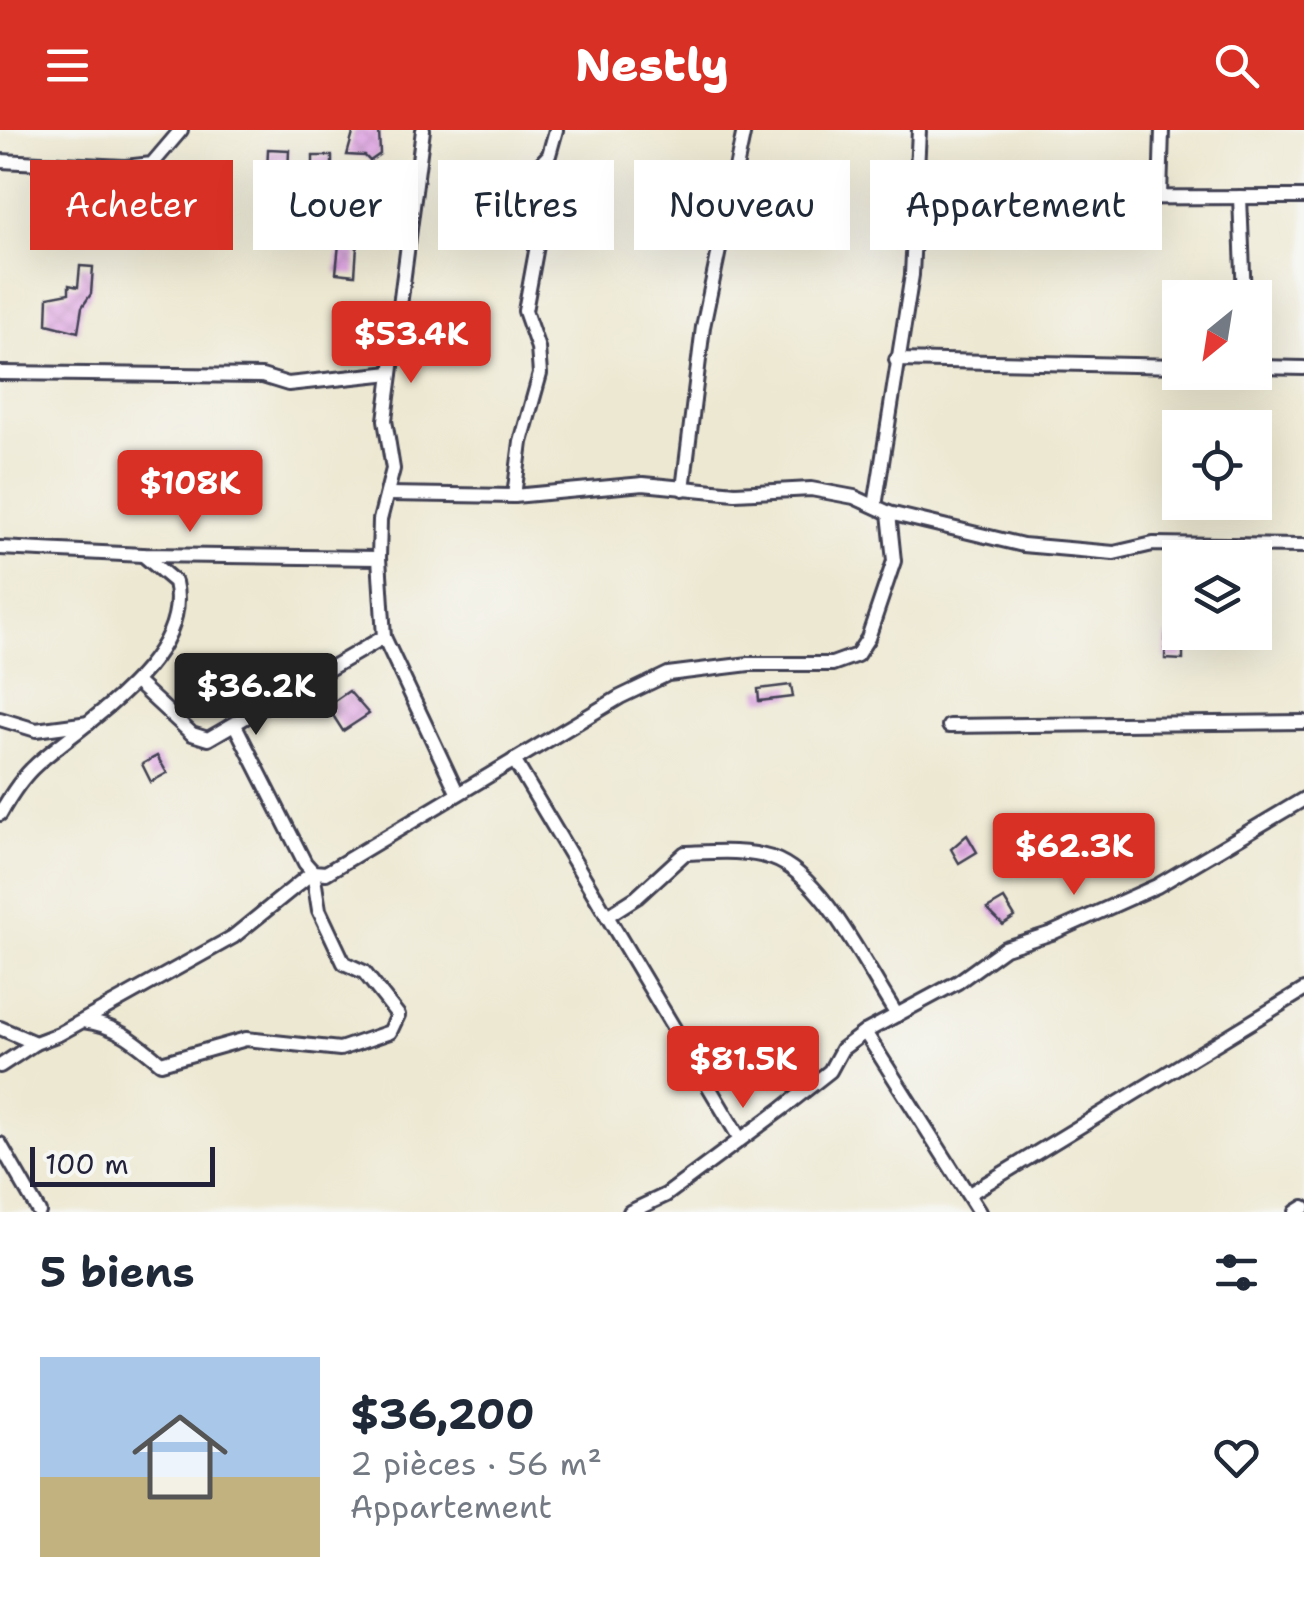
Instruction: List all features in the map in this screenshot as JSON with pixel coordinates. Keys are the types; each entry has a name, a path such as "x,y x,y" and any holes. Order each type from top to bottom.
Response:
{"street":[{"path":"0,162 125,168 152,164 181,130"},
{"path":"422,130 385,420 393,469 386,494 379,558 384,637 457,792"},
{"path":"514,496 521,442 540,374 538,348 525,311 541,224 535,170 549,155 556,130"},
{"path":"682,489 703,327 744,130"},
{"path":"917,160 919,130"},
{"path":"1161,160 1162,130"},
{"path":"1162,196 1304,196"},
{"path":"1240,198 1243,280"},
{"path":"875,506 913,250"},
{"path":"896,360 1162,366"},
{"path":"1272,367 1304,368"},
{"path":"0,373 262,376 288,384 340,375 391,373"},
{"path":"386,494 514,496 644,484 735,493 811,490 854,496 889,513 1023,545 1114,553 1154,544 1304,546"},
{"path":"0,1066 35,1043 84,1021 234,937 313,872 326,873 457,792 668,674 748,664 832,664 856,656 868,638 894,561 889,513"},
{"path":"0,548 143,556 379,558"},
{"path":"0,814 26,774 136,682 170,628 178,599 175,582 143,556"},
{"path":"136,682 192,734 208,739 384,637"},
{"path":"0,719 36,730 91,722"},
{"path":"950,726 1304,722"},
{"path":"84,1021 105,1024 129,1036 161,1063 246,1039 340,1050 390,1032 398,1015 364,972 344,962 319,910 313,872 235,725"},
{"path":"514,760 740,1140"},
{"path":"630,1212 666,1195 740,1140 830,1070 842,1049 866,1032 958,982 1005,948 1052,933 1157,886 1304,799"},
{"path":"607,916 637,897 686,853 770,857 800,872 823,900 897,1015"},
{"path":"969,1194 1304,990"},
{"path":"0,1028 35,1043"},
{"path":"866,1032 979,1212"},
{"path":"0,1144 39,1212"},
{"path":"1296,1212 1304,1207"}],"building":[{"path":"354,130 379,130 380,154 371,160 347,155"},
{"path":"268,149 289,150 289,160 268,160"},
{"path":"313,156 332,156 332,160 313,160"},
{"path":"338,250 357,250 355,275 336,273"},
{"path":"80,266 93,267 91,294 82,307 78,332 47,324 48,297 69,293 69,285 78,287"},
{"path":"1165,650 1183,650 1183,660 1165,659"},
{"path":"791,685 793,697 759,701 758,689"},
{"path":"349,691 369,714 343,731 327,706"},
{"path":"157,756 167,773 151,782 142,764"},
{"path":"967,835 977,852 959,863 951,849"},
{"path":"1004,899 1015,917 1003,925 987,909"}]}
